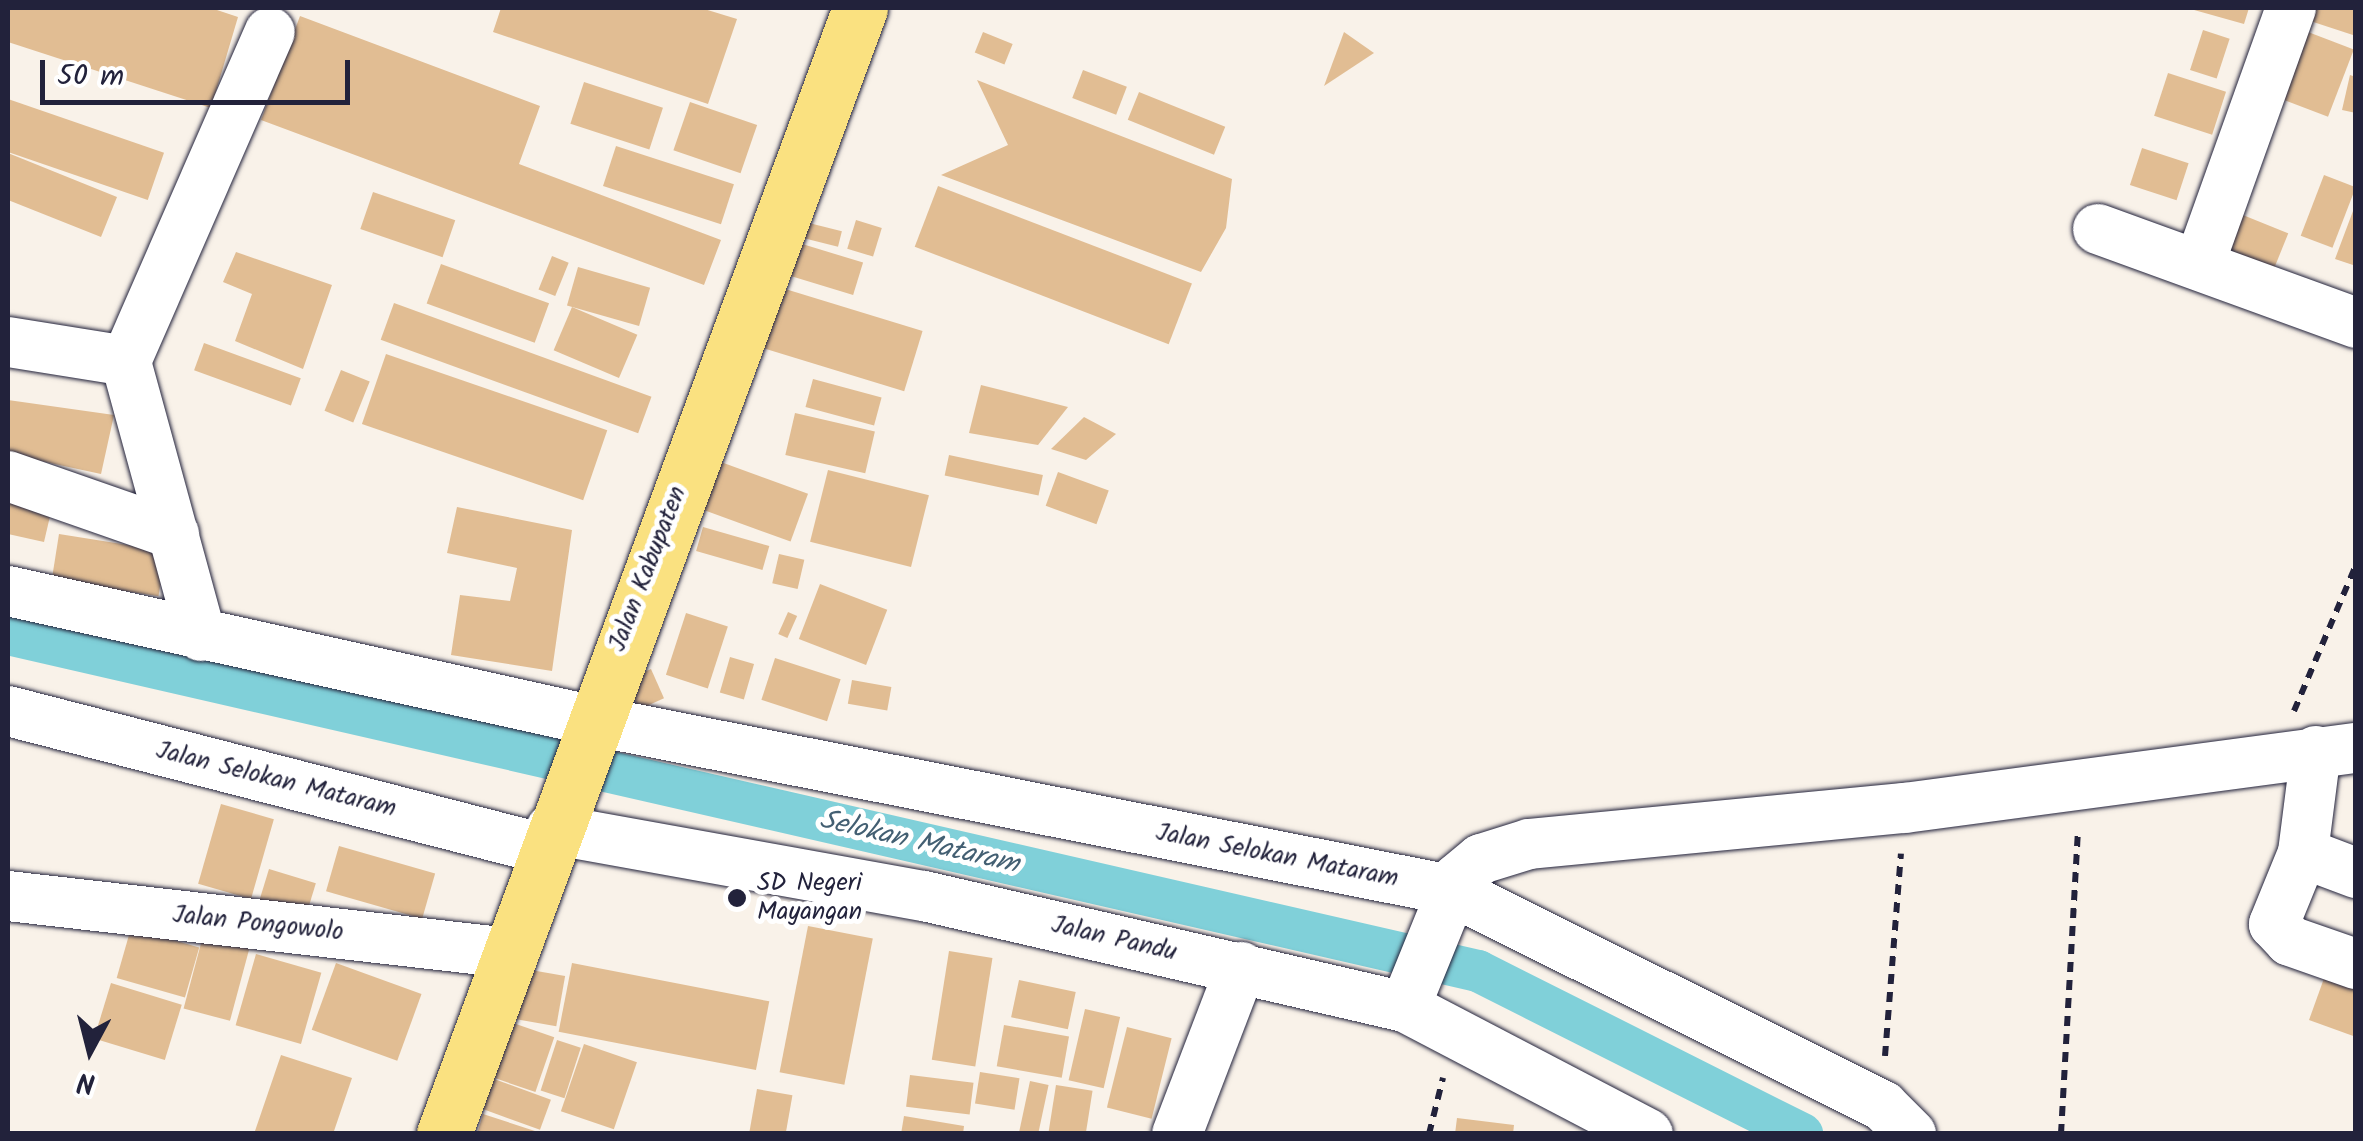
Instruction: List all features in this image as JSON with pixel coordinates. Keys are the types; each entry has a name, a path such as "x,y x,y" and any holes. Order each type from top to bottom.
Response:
{"main road":[{"name":"Jalan Kabupaten","path":"444,1134 588,727 860,8"}],"street":[{"path":"2199,266 2291,8"},
{"path":"201,636 126,361 270,32"},
{"path":"2098,229 2356,323"},
{"path":"8,342 126,361"},
{"path":"8,476 174,534"},
{"name":"Jalan Selokan Mataram","path":"8,592 588,727 1443,905 1897,1120"},
{"name":"Jalan Selokan Mataram","path":"8,711 550,834"},
{"path":"1408,999 1443,905 1481,859 1528,844 1904,808 2315,754 2303,853 2274,924 2290,942 2356,964"},
{"name":"Jalan Pandu","path":"550,834 924,896 1241,967 1408,999 1454,1033 1648,1134"},
{"path":"2303,853 2356,872"},
{"name":"Jalan Pongowolo","path":"8,896 509,953"},
{"path":"1177,1134 1241,967"}],"path":[{"path":"2315,754 2356,565"},
{"path":"2061,1134 2080,786"},
{"path":"1897,1120 1904,808"},
{"path":"1429,1134 1454,1033"}],"building":[{"path":"8,8 211,8 238,17 211,108 8,42"},
{"path":"501,8 701,8 737,19 708,104 493,32"},
{"path":"2187,8 2249,8 2244,24"},
{"path":"2301,8 2356,8 2356,36 2298,17"},
{"path":"300,16 540,106 519,164 721,240 704,285 261,120"},
{"path":"2295,27 2354,50 2328,117 2269,94"},
{"path":"2203,30 2230,39 2217,79 2190,70"},
{"path":"983,32 1013,44 1004,64 975,52"},
{"path":"1344,32 1374,53 1324,86"},
{"path":"1083,70 1127,87 1116,115 1072,98"},
{"path":"2168,73 2226,92 2212,135 2154,116"},
{"path":"2350,75 2356,77 2356,113 2342,110"},
{"path":"977,80 1232,179 1226,228 1201,272 941,175 1008,145"},
{"path":"584,82 663,108 649,149 570,124"},
{"path":"1139,92 1225,127 1214,155 1128,120"},
{"path":"8,99 164,153 148,200 8,152"},
{"path":"690,102 757,125 741,173 673,150"},
{"path":"616,146 734,184 721,224 603,186"},
{"path":"2142,148 2189,163 2177,200 2130,185"},
{"path":"8,153 117,197 101,237 8,200"},
{"path":"2324,175 2356,187 2332,248 2301,236"},
{"path":"938,186 1192,283 1169,344 915,247"},
{"path":"373,192 455,220 443,257 360,229"},
{"path":"2356,203 2356,266 2335,259"},
{"path":"2228,209 2288,233 2270,278 2210,254"},
{"path":"856,220 882,228 873,257 847,249"},
{"path":"805,222 842,231 838,247 801,238"},
{"path":"799,243 863,263 853,295 789,276"},
{"path":"236,252 332,285 303,369 235,341 252,294 223,282"},
{"path":"552,256 569,263 555,296 539,289"},
{"path":"441,264 549,303 535,343 427,303"},
{"path":"578,267 650,288 639,326 567,305"},
{"path":"782,288 923,331 904,391 764,348"},
{"path":"394,303 651,397 638,433 381,340"},
{"path":"572,307 637,335 619,378 554,350"},
{"path":"204,343 301,378 291,405 194,370"},
{"path":"386,354 607,430 583,500 362,424"},
{"path":"341,370 370,382 353,422 325,411"},
{"path":"813,379 882,397 874,425 805,407"},
{"path":"981,385 1068,407 1038,445 969,433"},
{"path":"8,400 114,415 101,474 8,454"},
{"path":"795,413 875,431 865,473 785,455"},
{"path":"1084,417 1116,434 1086,460 1051,449"},
{"path":"699,454 808,494 791,542 682,502"},
{"path":"949,455 1043,475 1039,496 945,476"},
{"path":"828,470 929,495 911,567 810,542"},
{"path":"1058,472 1109,490 1096,524 1046,506"},
{"path":"8,489 54,499 44,542 8,534"},
{"path":"457,507 572,530 552,671 451,655 460,595 510,601 517,568 447,553"},
{"path":"703,527 769,546 762,570 696,551"},
{"path":"59,534 166,551 158,596 52,579"},
{"path":"779,554 804,560 798,589 772,583"},
{"path":"820,584 887,610 866,665 799,639"},
{"path":"788,612 797,616 787,638 778,634"},
{"path":"686,613 728,627 708,688 666,675"},
{"path":"730,657 754,664 744,699 720,693"},
{"path":"775,658 841,679 827,721 761,700"},
{"path":"651,669 664,698 639,709 626,680"},
{"path":"852,680 891,687 887,711 848,704"},
{"path":"221,804 274,819 251,899 198,884"},
{"path":"339,846 435,874 422,919 326,891"},
{"path":"269,869 316,883 303,926 256,912"},
{"path":"808,926 873,939 844,1085 780,1072"},
{"path":"131,928 199,948 185,998 117,978"},
{"path":"203,936 249,948 230,1021 184,1008"},
{"path":"949,951 992,958 975,1067 932,1060"},
{"path":"256,954 321,973 301,1044 236,1025"},
{"path":"336,963 422,994 397,1061 312,1030"},
{"path":"572,963 769,1001 756,1070 559,1032"},
{"path":"508,966 565,976 556,1026 499,1016"},
{"path":"2327,970 2356,981 2356,1037 2309,1020"},
{"path":"1019,980 1076,992 1068,1029 1011,1017"},
{"path":"111,983 182,1005 165,1060 94,1038"},
{"path":"1085,1009 1120,1017 1104,1088 1069,1080"},
{"path":"507,1021 554,1037 535,1092 488,1076"},
{"path":"1004,1025 1069,1036 1062,1078 997,1066"},
{"path":"1127,1027 1172,1038 1152,1119 1107,1108"},
{"path":"557,1040 581,1048 564,1098 541,1090"},
{"path":"584,1044 637,1062 614,1129 561,1111"},
{"path":"281,1055 352,1078 333,1134 255,1131"},
{"path":"472,1071 551,1100 540,1130 461,1101"},
{"path":"980,1072 1020,1078 1015,1110 975,1104"},
{"path":"910,1075 974,1083 970,1115 906,1107"},
{"path":"1030,1081 1049,1085 1038,1134 1019,1133"},
{"path":"1056,1085 1093,1091 1086,1134 1048,1134"},
{"path":"757,1089 792,1095 786,1134 749,1134"},
{"path":"483,1114 541,1133 477,1134"},
{"path":"904,1116 964,1126 963,1134 901,1134"},
{"path":"1457,1118 1514,1125 1513,1134 1455,1134"}],"waterway":[{"name":"Selokan Mataram","path":"8,634 1478,971 1802,1134"}],"place":[{"name":"SD Negeri Mayangan","path":"737,898"}]}
